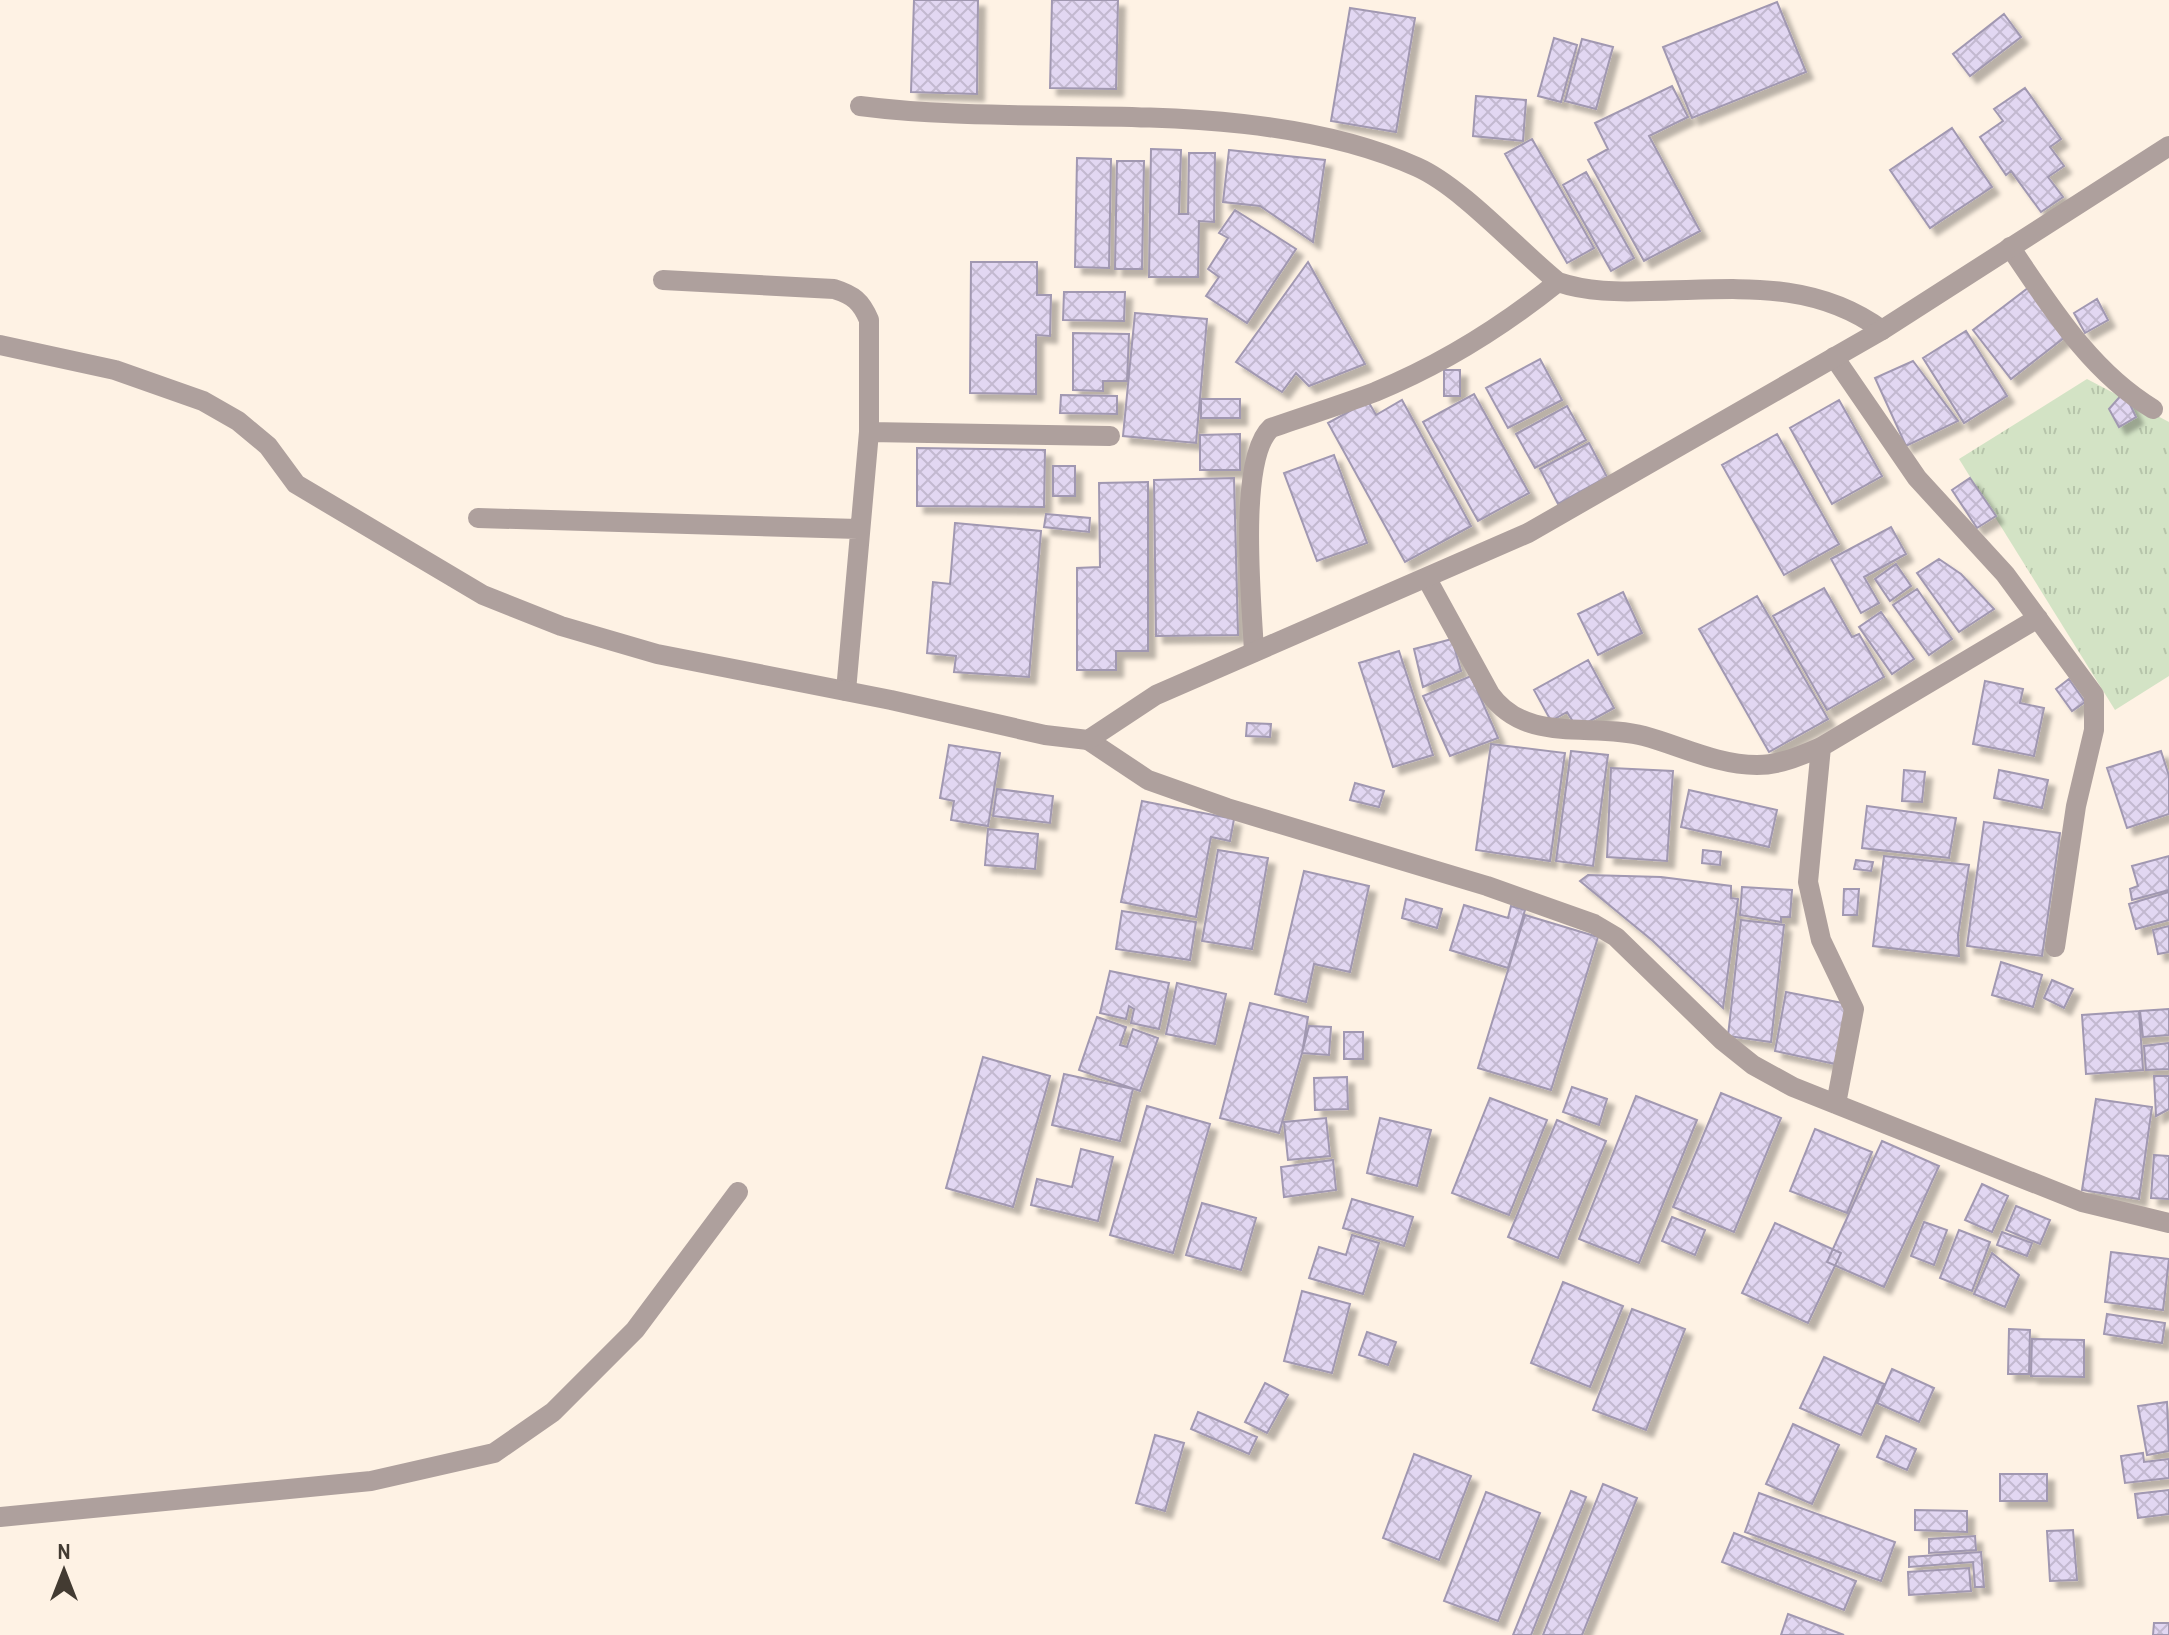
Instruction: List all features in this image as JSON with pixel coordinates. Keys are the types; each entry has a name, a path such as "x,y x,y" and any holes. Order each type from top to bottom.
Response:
{"street":[{"path":"860,106 917,113 1044,113 1252,126 1358,147 1420,168 1477,210 1558,282 1601,291 1752,288 1822,297 1854,309 1882,330"},
{"path":"1088,740 1156,695 1540,527 1882,330 2169,146"},
{"path":"2010,247 2081,346 2114,382 2153,409"},
{"path":"663,280 834,289 852,294 863,306 869,320 869,432 846,691"},
{"path":"1254,652 1250,521 1254,461 1263,435 1271,428 1375,392 1431,366 1487,335 1558,282"},
{"path":"0,345 115,370 203,401 238,421 268,446 296,484 496,600 616,644 1045,735 1088,740 1148,780 1227,808 1487,886 1594,924 1616,937 1723,1041 1753,1065 1793,1087 2082,1202 2169,1223"},
{"path":"1834,357 1917,478 2005,574 2092,689 2096,710 2076,806 2055,947"},
{"path":"869,432 1110,436"},
{"path":"478,518 858,529"},
{"path":"1427,579 1490,694 1502,711 1513,718 1567,731 1642,735 1723,762 1757,765 1786,762 1821,747 2038,618"},
{"path":"1821,747 1808,882 1821,940 1854,1009 1836,1104"},
{"path":"0,1517 371,1481 494,1453 553,1412 635,1330 738,1192"}],"green space":[{"path":"2087,379 2169,422 2169,676 2115,710 1959,459"}],"building":[{"path":"914,0 978,0 977,94 911,92"},
{"path":"1052,0 1118,0 1116,89 1050,88"},
{"path":"1777,2 1806,72 1692,118 1663,47"},
{"path":"1350,8 1415,18 1396,132 1331,121"},
{"path":"2004,14 2021,37 1970,76 1953,54"},
{"path":"1554,38 1577,45 1561,102 1538,96"},
{"path":"1582,39 1613,47 1596,109 1565,101"},
{"path":"1672,86 1688,117 1649,136 1700,231 1644,261 1588,160 1608,149 1595,123"},
{"path":"2025,88 2061,139 2050,147 2064,166 2048,177 2063,197 2041,212 2011,171 2006,175 1980,137 2003,121 1994,109"},
{"path":"1476,96 1526,100 1523,141 1473,136"},
{"path":"1952,128 1992,187 1930,228 1890,170"},
{"path":"1532,139 1594,248 1567,263 1505,154"},
{"path":"1151,149 1181,150 1179,214 1188,214 1189,153 1215,153 1214,222 1199,221 1198,277 1149,277"},
{"path":"1229,150 1325,160 1313,242 1260,206 1223,202"},
{"path":"1077,158 1111,159 1109,268 1075,267"},
{"path":"1117,161 1144,161 1142,269 1115,269"},
{"path":"1586,172 1634,258 1611,271 1563,185"},
{"path":"1235,210 1296,249 1247,323 1206,296 1219,277 1208,269 1228,238 1219,233"},
{"path":"971,262 1037,262 1037,295 1051,295 1050,336 1036,335 1036,394 970,393"},
{"path":"1308,262 1365,364 1309,386 1296,373 1282,392 1236,362"},
{"path":"2028,288 2065,337 2011,379 1973,330"},
{"path":"1064,292 1125,292 1124,321 1063,320"},
{"path":"2097,299 2108,320 2085,333 2074,313"},
{"path":"1135,313 1207,319 1196,443 1123,436"},
{"path":"1966,331 2007,396 1964,423 1923,358"},
{"path":"1073,333 1129,334 1127,381 1103,381 1103,391 1073,390"},
{"path":"1540,359 1562,400 1508,428 1486,388"},
{"path":"1913,361 1958,421 1906,446 1875,378"},
{"path":"1444,370 1460,370 1460,396 1444,396"},
{"path":"2124,392 2136,417 2119,427 2109,409"},
{"path":"1474,394 1529,493 1478,521 1423,422"},
{"path":"1061,395 1117,396 1117,414 1060,413"},
{"path":"1201,399 1240,399 1240,418 1201,418"},
{"path":"1402,400 1471,526 1405,562 1328,423 1368,401 1376,415"},
{"path":"1839,400 1882,476 1832,504 1790,428"},
{"path":"1567,406 1586,440 1535,468 1516,434"},
{"path":"1240,434 1240,470 1200,470 1200,435"},
{"path":"1777,434 1839,544 1784,575 1722,465"},
{"path":"1589,443 1607,477 1558,504 1540,469"},
{"path":"917,448 1045,450 1044,507 917,506"},
{"path":"1334,455 1367,543 1317,561 1284,473"},
{"path":"1053,466 1075,466 1075,496 1053,496"},
{"path":"1234,478 1238,635 1156,636 1154,480"},
{"path":"1970,478 1996,516 1977,528 1952,490"},
{"path":"1148,482 1148,651 1116,651 1116,670 1077,670 1077,568 1100,567 1099,483"},
{"path":"1046,514 1090,518 1089,532 1044,527"},
{"path":"955,523 1041,531 1029,677 954,672 956,656 927,653 933,582 950,584"},
{"path":"1891,527 1906,554 1864,577 1879,603 1861,613 1831,559"},
{"path":"1939,559 1961,574 1994,609 1959,632 1917,573"},
{"path":"1896,564 1911,586 1890,601 1875,579"},
{"path":"1824,588 1852,637 1859,634 1884,677 1827,710 1773,616"},
{"path":"1917,589 1952,639 1929,655 1893,605"},
{"path":"1623,592 1642,633 1598,655 1578,614"},
{"path":"1757,596 1828,719 1769,752 1699,629"},
{"path":"1881,612 1914,659 1892,674 1859,627"},
{"path":"1452,639 1461,671 1423,687 1414,649"},
{"path":"1399,651 1433,755 1393,767 1359,663"},
{"path":"1588,660 1614,708 1577,728 1567,712 1551,721 1534,690"},
{"path":"1471,676 1498,738 1450,756 1423,696"},
{"path":"2069,679 2085,702 2072,711 2056,689"},
{"path":"1985,681 2023,689 2020,703 2044,708 2034,756 1973,744"},
{"path":"1247,723 1271,724 1270,737 1246,736"},
{"path":"1491,744 1565,753 1550,861 1476,850"},
{"path":"949,745 1000,753 988,826 951,820 954,801 940,798"},
{"path":"1571,751 1608,755 1593,866 1556,861"},
{"path":"2161,751 2169,776 2169,814 2127,828 2107,768"},
{"path":"1611,768 1673,771 1667,861 1607,857"},
{"path":"1904,770 1925,772 1922,802 1902,801"},
{"path":"1999,770 2048,780 2042,808 1994,798"},
{"path":"1355,783 1384,791 1379,807 1350,800"},
{"path":"997,789 1053,796 1050,823 993,816"},
{"path":"1689,790 1777,810 1769,847 1681,827"},
{"path":"1142,801 1234,819 1230,841 1211,837 1196,917 1121,902"},
{"path":"1867,806 1956,818 1949,858 1862,848"},
{"path":"1984,822 2060,833 2042,956 1967,946"},
{"path":"988,829 1038,834 1035,869 985,865"},
{"path":"1218,850 1268,858 1252,949 1202,941"},
{"path":"1703,850 1721,852 1720,865 1702,863"},
{"path":"1884,856 1969,865 1958,935 1959,956 1873,946"},
{"path":"2169,856 2169,890 2132,900 2130,889 2138,886 2132,866"},
{"path":"1856,860 1873,862 1871,871 1854,869"},
{"path":"1304,871 1369,886 1350,972 1314,964 1306,1002 1275,994"},
{"path":"1588,875 1661,877 1731,886 1731,898 1738,899 1723,1008 1653,941 1580,881"},
{"path":"1742,887 1792,890 1790,917 1781,917 1781,922 1740,915"},
{"path":"1844,889 1859,889 1857,915 1843,915"},
{"path":"2169,892 2169,920 2136,929 2129,904"},
{"path":"1406,899 1442,909 1437,928 1402,918"},
{"path":"1464,905 1508,918 1511,906 1525,910 1508,968 1450,950"},
{"path":"1122,911 1196,922 1190,960 1116,949"},
{"path":"1525,915 1598,937 1551,1090 1478,1068"},
{"path":"1741,920 1784,925 1771,1042 1728,1036"},
{"path":"2169,926 2169,952 2158,954 2153,930"},
{"path":"2001,962 2042,975 2033,1007 1992,995"},
{"path":"1110,971 1169,983 1159,1029 1131,1023 1134,1009 1129,1006 1126,1019 1100,1013"},
{"path":"2052,980 2073,989 2064,1008 2044,998"},
{"path":"1177,983 1226,994 1215,1044 1166,1034"},
{"path":"1786,992 1848,1004 1835,1064 1775,1051"},
{"path":"1250,1003 1308,1017 1302,1053 1279,1133 1220,1118"},
{"path":"2169,1009 2169,1035 2143,1037 2140,1011"},
{"path":"2139,1011 2143,1070 2086,1074 2082,1015"},
{"path":"1097,1017 1126,1027 1120,1045 1127,1047 1133,1029 1158,1038 1140,1091 1079,1070"},
{"path":"1309,1026 1331,1027 1329,1055 1302,1053"},
{"path":"1344,1032 1363,1032 1363,1059 1344,1059"},
{"path":"2169,1043 2169,1069 2146,1070 2144,1046"},
{"path":"983,1057 1050,1076 1013,1207 946,1188"},
{"path":"1064,1074 1133,1089 1120,1141 1052,1125"},
{"path":"2154,1076 2169,1076 2169,1109 2156,1116"},
{"path":"1347,1077 1348,1109 1315,1110 1314,1078"},
{"path":"1572,1087 1607,1099 1599,1125 1563,1112"},
{"path":"1721,1093 1781,1118 1734,1232 1673,1207"},
{"path":"1636,1096 1697,1120 1639,1263 1579,1239"},
{"path":"1490,1098 1547,1120 1509,1215 1452,1193"},
{"path":"2096,1099 2152,1107 2139,1199 2082,1190"},
{"path":"1147,1106 1210,1124 1173,1253 1110,1235"},
{"path":"1326,1118 1330,1156 1288,1160 1284,1122"},
{"path":"1380,1118 1431,1130 1417,1186 1367,1173"},
{"path":"1557,1120 1606,1141 1558,1258 1508,1237"},
{"path":"1815,1129 1872,1152 1847,1213 1790,1191"},
{"path":"1882,1141 1939,1166 1884,1287 1827,1262"},
{"path":"1081,1149 1113,1157 1098,1221 1031,1205 1037,1179 1072,1187"},
{"path":"2154,1155 2169,1156 2169,1199 2151,1198"},
{"path":"1333,1160 1336,1190 1284,1197 1281,1167"},
{"path":"1982,1184 2008,1196 1992,1232 1965,1220"},
{"path":"1352,1199 1413,1217 1404,1246 1343,1228"},
{"path":"1202,1203 1256,1218 1241,1270 1186,1255"},
{"path":"2016,1206 2050,1220 2040,1244 2006,1230"},
{"path":"1672,1217 1705,1230 1695,1255 1662,1241"},
{"path":"1924,1222 1947,1230 1934,1265 1911,1256"},
{"path":"1775,1223 1841,1253 1808,1323 1742,1293"},
{"path":"1959,1230 1990,1242 1972,1291 1940,1278"},
{"path":"2002,1232 2032,1243 2027,1256 1997,1245"},
{"path":"1352,1235 1379,1243 1363,1294 1309,1278 1319,1247 1346,1255"},
{"path":"2111,1252 2169,1259 2163,1310 2105,1302"},
{"path":"1992,1253 2019,1275 2005,1307 1974,1294"},
{"path":"1563,1282 1623,1306 1590,1387 1531,1363"},
{"path":"1302,1291 1350,1304 1332,1373 1284,1361"},
{"path":"1632,1309 1685,1329 1646,1430 1593,1410"},
{"path":"2107,1314 2165,1323 2162,1343 2104,1334"},
{"path":"2009,1329 2030,1330 2029,1374 2008,1374"},
{"path":"1367,1332 1396,1342 1388,1365 1359,1355"},
{"path":"2032,1339 2084,1340 2084,1377 2031,1376"},
{"path":"1824,1357 1884,1384 1861,1435 1800,1408"},
{"path":"1892,1369 1934,1388 1919,1422 1877,1403"},
{"path":"1265,1383 1288,1395 1267,1433 1245,1422"},
{"path":"2167,1402 2169,1451 2147,1455 2138,1406"},
{"path":"1198,1412 1257,1437 1249,1454 1191,1429"},
{"path":"1793,1424 1839,1445 1812,1504 1766,1484"},
{"path":"1155,1435 1184,1443 1165,1511 1136,1503"},
{"path":"1886,1436 1916,1449 1907,1470 1877,1457"},
{"path":"2143,1453 2144,1462 2169,1459 2169,1478 2125,1483 2121,1456"},
{"path":"1414,1454 1471,1476 1439,1560 1383,1538"},
{"path":"2000,1474 2047,1474 2047,1501 2000,1501"},
{"path":"1603,1484 1637,1498 1582,1635 1543,1635"},
{"path":"2169,1490 2169,1514 2138,1518 2135,1494"},
{"path":"1571,1491 1586,1497 1531,1635 1513,1635"},
{"path":"1486,1492 1540,1513 1498,1621 1444,1601"},
{"path":"1759,1493 1895,1542 1881,1581 1745,1532"},
{"path":"1915,1510 1967,1511 1967,1532 1915,1530"},
{"path":"2073,1530 2077,1580 2050,1581 2047,1531"},
{"path":"1734,1533 1856,1581 1844,1610 1722,1562"},
{"path":"1975,1536 1976,1550 1929,1553 1929,1539"},
{"path":"1981,1552 1984,1587 1975,1587 1973,1562 1909,1567 1909,1557"},
{"path":"1969,1568 1971,1591 1909,1595 1908,1572"},
{"path":"1788,1614 1844,1635 1781,1635"},
{"path":"2154,1623 2169,1623 2169,1635 2153,1635"}]}
